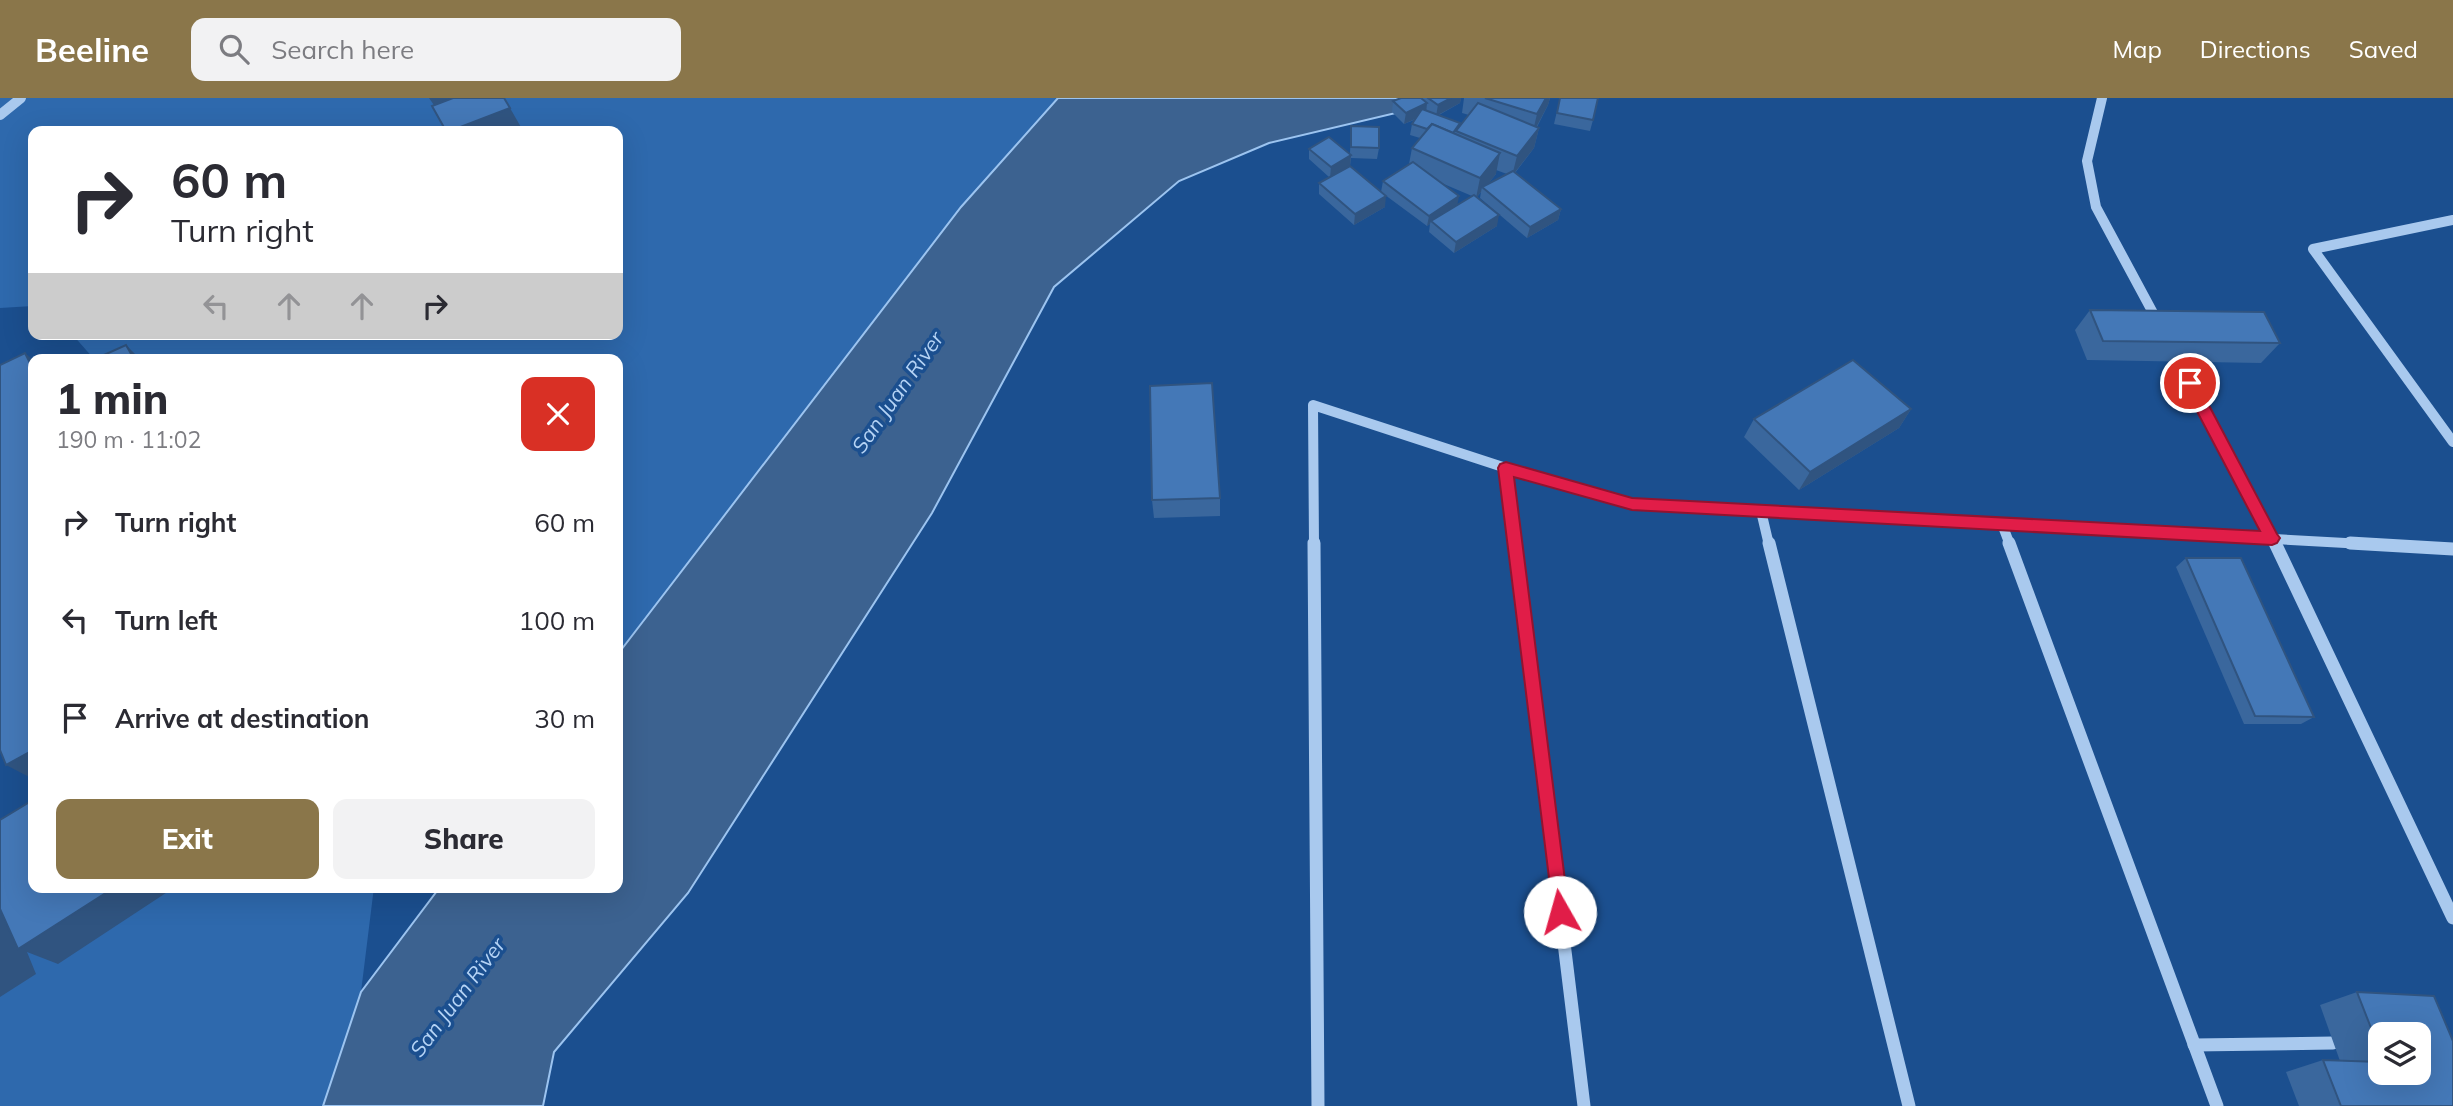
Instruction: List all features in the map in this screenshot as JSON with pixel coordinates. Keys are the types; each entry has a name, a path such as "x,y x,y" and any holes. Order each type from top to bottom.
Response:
{"street":[{"path":"0,115 21,98"},
{"path":"2102,98 2087,161 2096,207 2162,331"},
{"path":"2453,220 2313,249 2453,442"},
{"path":"2178,361 2272,538 2453,918"},
{"path":"1318,1106 1313,405 1506,468 1632,504 2453,549"},
{"path":"1506,468 1584,1106"},
{"path":"1762,511 1909,1106"},
{"path":"2002,524 2217,1106"}],"lane":[{"path":"2194,1045 2333,1043"}],"shaded area":[{"path":"0,98 1058,98 973,194 623,651 623,354 90,354 77,340 623,340 623,126 28,126 28,306 0,308"},
{"path":"0,830 28,878 28,893 373,893 361,992 323,1106 0,1106"}],"water":[{"name":"San Juan River","path":"1058,98 1459,98 1269,143 1179,181 1054,287 932,513 688,893 554,1052 543,1106 323,1106 361,992 435,893 623,893 623,647 961,207"}],"building":[{"path":"453,98 504,98 510,108 463,126 443,126 432,106"},
{"path":"1401,98 1421,98 1427,103 1406,113 1393,101"},
{"path":"1428,98 1451,98 1438,105"},
{"path":"1485,98 1546,98 1537,114"},
{"path":"1560,98 1598,98 1593,120 1557,113"},
{"path":"1478,103 1539,128 1517,156 1456,131"},
{"path":"1422,109 1460,123 1453,133 1432,124 1427,129 1412,124"},
{"path":"1432,124 1500,153 1480,178 1412,148"},
{"path":"1351,126 1379,127 1379,148 1351,147"},
{"path":"1329,137 1351,155 1331,167 1309,149"},
{"path":"1413,162 1459,196 1429,216 1383,181"},
{"path":"1350,166 1386,196 1355,214 1319,183"},
{"path":"1513,171 1561,209 1530,227 1482,187"},
{"path":"1474,195 1499,215 1456,242 1431,221"},
{"path":"2090,310 2264,312 2280,343 2103,341"},
{"path":"126,345 131,354 106,354"},
{"path":"25,353 28,359 28,753 6,765 0,750 0,365"},
{"path":"1853,360 1911,409 1810,472 1754,419"},
{"path":"1212,383 1220,498 1152,500 1150,386"},
{"path":"2186,558 2241,558 2314,717 2255,716"},
{"path":"28,803 28,893 106,893 18,949 0,909 0,820"},
{"path":"2357,992 2434,996 2453,1041 2453,1106 2341,1106 2323,1060 2368,1062 2368,1085 2431,1085 2431,1022 2369,1022"}],"route":[{"path":"1560,912 1506,468 1632,504 2272,538 2190,383"}]}
